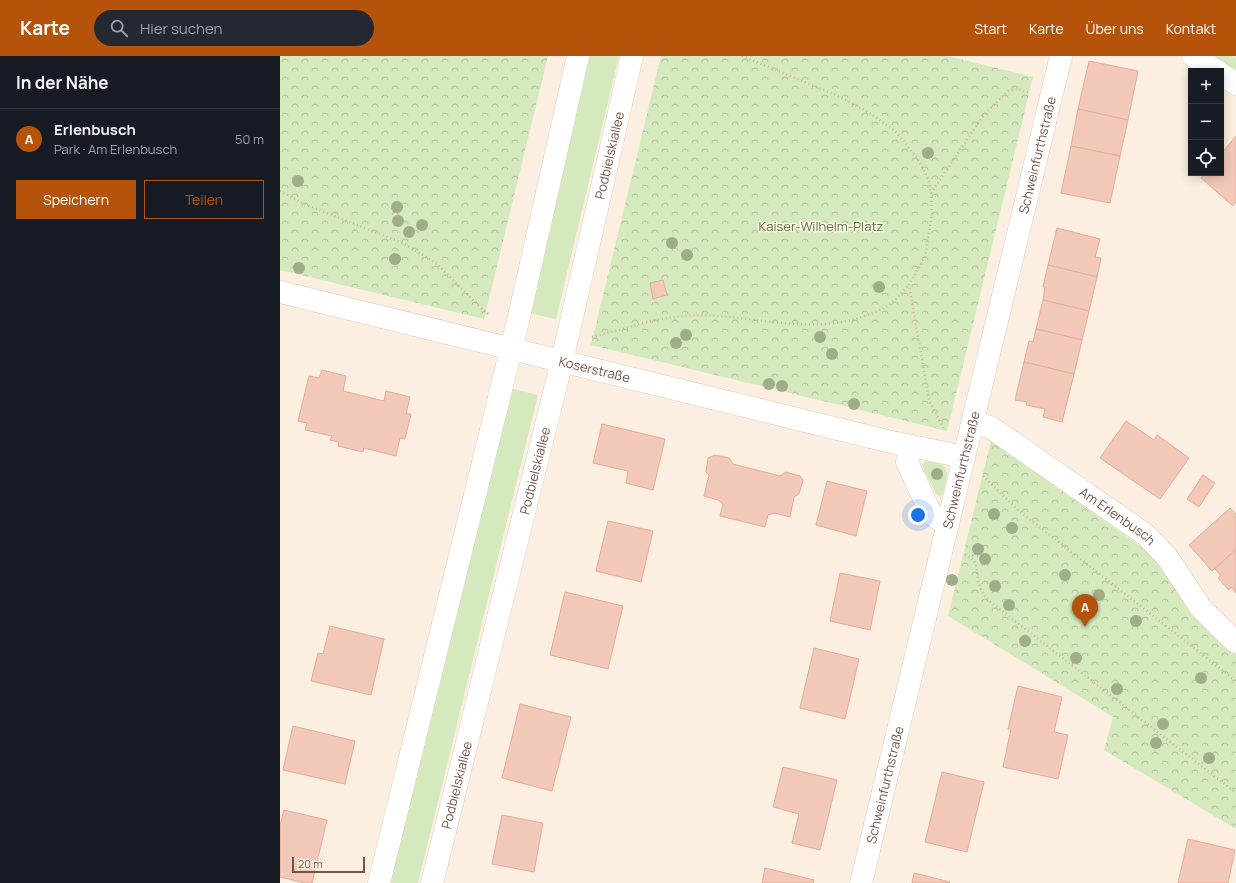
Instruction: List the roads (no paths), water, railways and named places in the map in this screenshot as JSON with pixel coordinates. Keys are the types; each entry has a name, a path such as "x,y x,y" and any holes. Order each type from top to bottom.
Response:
{"street":[{"path":"379,883 511,349 578,56"},
{"name":"Podbielskiallee","path":"432,883 562,361 632,56"},
{"name":"Schweinfurthstraße","path":"861,883 1061,56"},
{"path":"1193,56 1212,68"},
{"path":"1224,76 1236,84"},
{"name":"Koserstraße","path":"280,292 910,446 964,457"},
{"name":"Am Erlenbusch","path":"972,422 990,427 1146,535 1167,557 1201,608 1236,642"},
{"path":"910,446 907,462 932,514 948,525"}],"place":[{"name":"Erlenbusch","path":"1085,627"}],"park label":[{"name":"Kaiser-Wilhelm-Platz","path":"821,226"}]}
